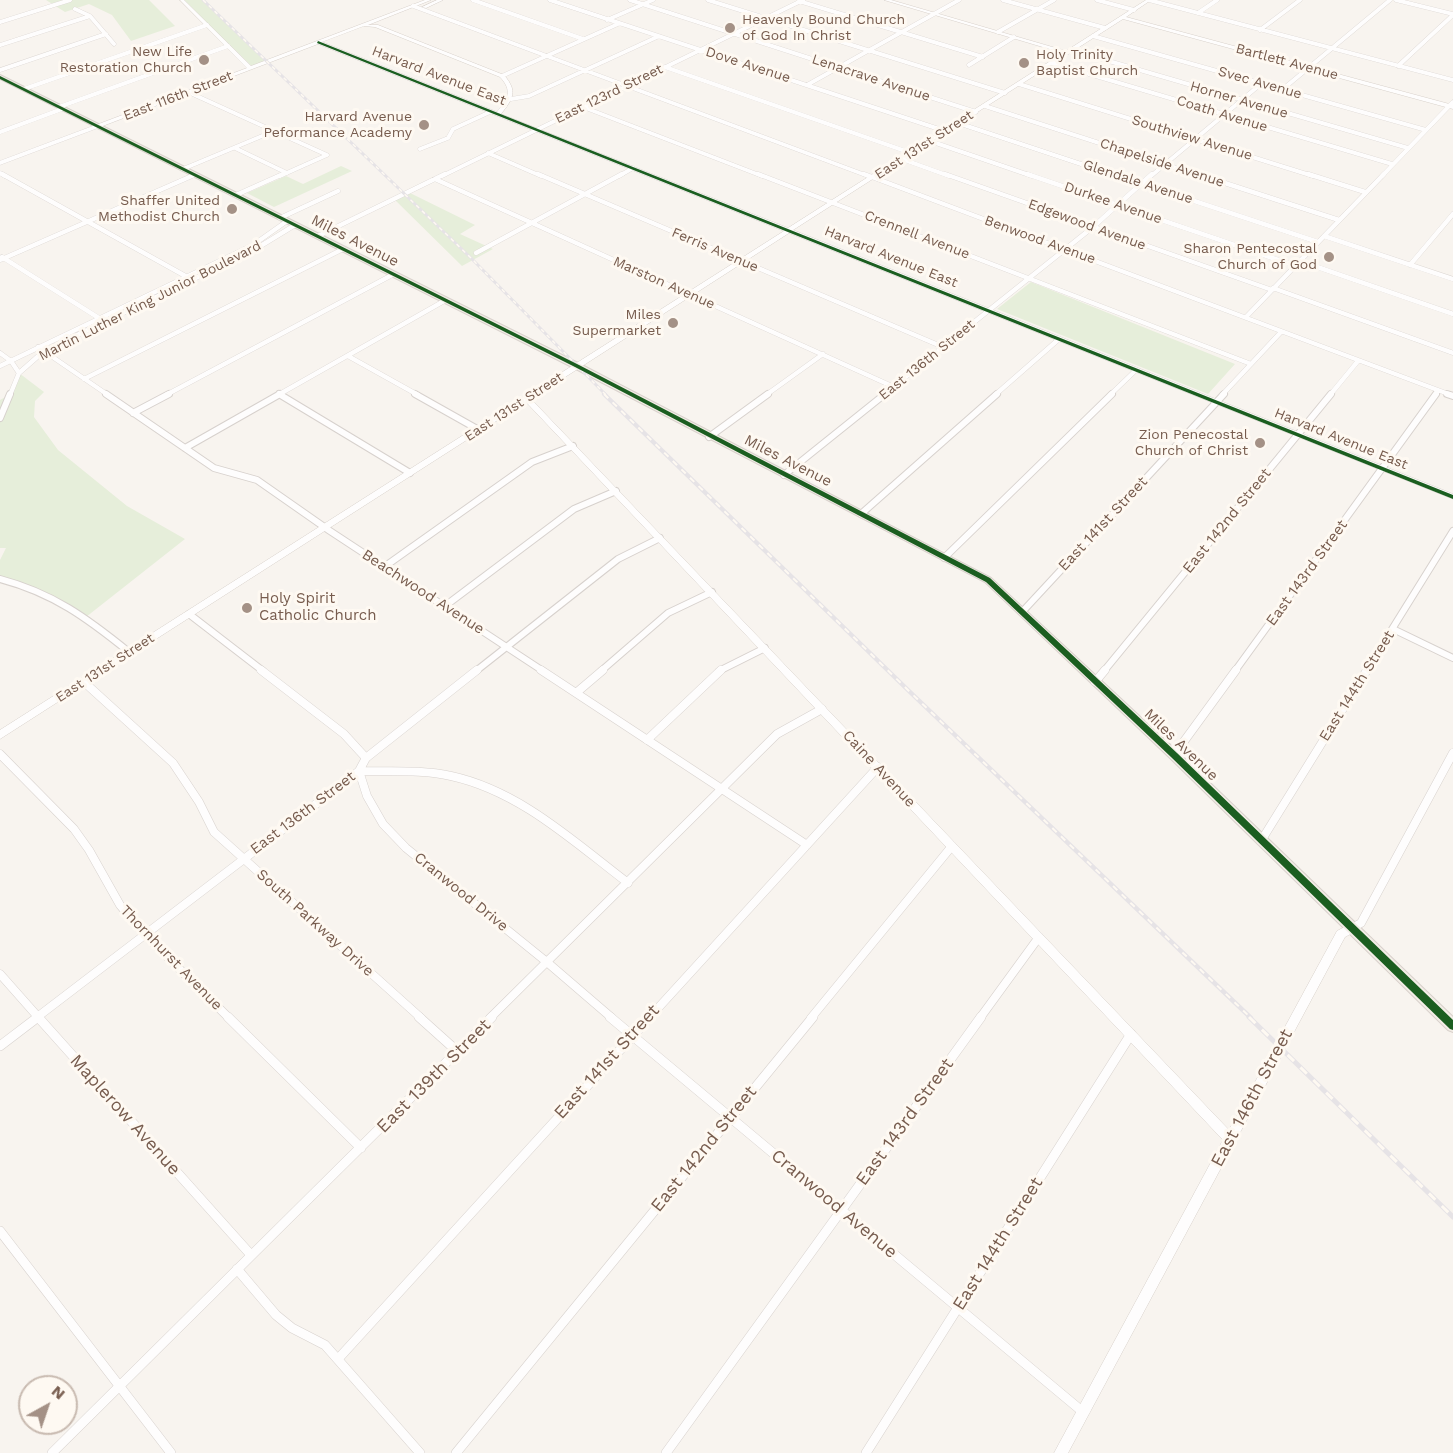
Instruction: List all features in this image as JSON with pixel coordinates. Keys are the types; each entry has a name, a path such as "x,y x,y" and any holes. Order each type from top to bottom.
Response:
{"main road":[{"name":"Miles Avenue","path":"0,77 318,236 444,302 577,366 988,580 1174,755 1451,1022"}],"street":[{"path":"0,22 70,0"},
{"path":"182,0 250,68"},
{"name":"East 116th Street","path":"0,163 429,0"},
{"path":"375,25 441,0"},
{"path":"473,0 583,39"},
{"name":"Dove Avenue","path":"550,0 945,131"},
{"name":"Lenacrave Avenue","path":"630,0 975,112"},
{"path":"607,20 653,0"},
{"path":"708,0 1005,93"},
{"path":"800,0 983,57"},
{"name":"East 123rd Street","path":"318,236 702,50 800,0"},
{"path":"888,0 1069,52"},
{"path":"807,85 959,0"},
{"path":"1003,0 1105,28"},
{"path":"998,32 1054,0"},
{"path":"1097,0 1134,10"},
{"path":"1149,0 1453,80"},
{"name":"East 131st Street","path":"1,733 479,430 1149,0"},
{"path":"1198,14 1217,0"},
{"path":"1260,30 1300,0"},
{"path":"1283,89 1390,0"},
{"path":"1396,0 1453,15"},
{"name":"Benwood Avenue","path":"413,6 1453,396"},
{"path":"75,9 90,16 114,44"},
{"path":"1398,66 1453,15"},
{"path":"0,45 90,16"},
{"name":"Bartlett Avenue","path":"1122,17 1452,105"},
{"path":"375,25 378,19"},
{"path":"384,22 390,32"},
{"path":"502,76 618,24"},
{"path":"375,25 502,76 512,87 511,99 498,114"},
{"name":"East 116th Street","path":"356,28 375,25"},
{"path":"24,90 207,26"},
{"path":"0,70 106,34"},
{"name":"Svec Avenue","path":"1094,36 1426,130"},
{"path":"511,99 529,96 657,37"},
{"path":"969,65 1014,37"},
{"name":"Harvard Avenue East","path":"318,42 989,310 1382,471 1453,497"},
{"path":"0,132 228,46"},
{"name":"Horner Avenue","path":"1069,52 1408,148"},
{"name":"Coath Avenue","path":"1052,63 1392,164"},
{"path":"665,67 911,153"},
{"name":"East 136th Street","path":"784,475 1093,227 1117,204 1262,83"},
{"name":"Southview Avenue","path":"1019,84 1365,192"},
{"path":"188,92 327,155 236,195"},
{"path":"1246,317 1392,164 1452,105"},
{"name":"Chapelside Avenue","path":"985,106 1339,220"},
{"name":"Crennell Avenue","path":"583,107 1251,364"},
{"path":"420,149 448,138 453,129 490,112"},
{"name":"Glendale Avenue","path":"957,123 1318,242"},
{"path":"0,126 6,130"},
{"path":"183,169 274,131"},
{"name":"Durkee Avenue","path":"930,141 1453,314"},
{"path":"235,148 287,173"},
{"name":"Ferris Avenue","path":"488,153 943,347"},
{"name":"Edgewood Avenue","path":"902,159 1453,353"},
{"path":"476,253 633,168"},
{"path":"0,173 188,278"},
{"path":"2,258 194,175"},
{"name":"Marston Avenue","path":"435,179 894,387"},
{"name":"Martin Luther King Junior Boulevard","path":"0,418 20,373 44,351 253,245 284,220 338,191"},
{"path":"1410,265 1453,214"},
{"name":"Martin Luther King Junior Boulevard","path":"188,278 263,245 295,225"},
{"path":"1324,236 1453,279"},
{"path":"84,379 343,249"},
{"path":"2,258 102,320"},
{"path":"133,412 392,275"},
{"path":"185,448 444,302"},
{"name":"Martin Luther King Junior Boulevard","path":"0,366 102,320"},
{"name":"East 141st Street","path":"1023,611 1281,332"},
{"path":"861,514 1059,339"},
{"name":"Beachwood Avenue","path":"38,347 214,468 257,480 325,528 807,845"},
{"path":"0,353 11,361 20,373"},
{"path":"710,437 823,354"},
{"path":"348,356 479,430"},
{"name":"East 142nd Street","path":"1095,682 1358,361"},
{"path":"944,558 1136,370"},
{"name":"East 143rd Street","path":"1174,755 1438,391"},
{"path":"279,394 410,473"},
{"name":"Caine Avenue","path":"527,399 1230,1139"},
{"path":"384,567 532,462 573,446"},
{"path":"445,606 574,509 616,491"},
{"name":"East 144th Street","path":"1261,841 1453,531"},
{"name":"East 136th Street","path":"0,1046 359,771 366,758 618,559 660,538"},
{"path":"0,579 39,590 74,607 129,652"},
{"path":"576,693 668,613 712,592"},
{"path":"189,614 336,728 366,758"},
{"path":"1393,629 1453,658"},
{"path":"647,740 720,671 765,648"},
{"name":"South Parkway Drive","path":"84,682 173,764 188,784 214,832 458,1052"},
{"name":"East 139th Street","path":"52,1453 777,734 822,709"},
{"name":"East 146th Street","path":"1061,1453 1341,934 1361,923 1453,753"},
{"name":"Thornhurst Avenue","path":"0,754 74,830 89,850 120,905 145,935 361,1148"},
{"name":"East 141st Street","path":"338,1359 631,1035 878,767"},
{"path":"359,771 451,776 485,786 520,802 628,883"},
{"name":"Cranwood Drive","path":"359,771 367,796 383,824 406,848 548,963 585,996"},
{"name":"East 142nd Street","path":"456,1453 952,846"},
{"name":"East 143rd Street","path":"666,1453 1039,937"},
{"name":"Maplerow Avenue","path":"0,974 251,1256"},
{"name":"Cranwood Avenue","path":"585,996 1083,1412"},
{"name":"East 144th Street","path":"866,1453 1131,1034"},
{"path":"0,1231 121,1385 171,1453"},
{"path":"237,1269 276,1315 292,1328 325,1344 420,1453"}],"green space":[{"path":"46,0 149,0 175,26 131,41 112,15 89,4 65,12"},
{"path":"182,0 203,0 266,62 250,68"},
{"path":"341,166 352,171 274,207 247,193 286,176 303,184"},
{"path":"408,192 475,225 460,234 493,249 462,266 394,199"},
{"path":"1031,282 1235,364 1208,394 997,309"},
{"path":"19,373 44,392 35,401 34,417 58,450 127,506 185,539 86,617 56,599 0,579 0,560 6,548 0,548 0,400 11,394"}],"railway":[{"path":"203,0 471,258 606,395"},
{"path":"604,394 910,692 1251,1018"},
{"path":"1249,1017 1453,1217"}],"cycle path":[{"path":"318,42 1453,497"},
{"path":"0,77 577,366 988,580 1174,755 1453,1026"}],"place":[{"name":"Heavenly Bound Church of God In Christ","path":"730,28"},
{"name":"New Life Restoration Church","path":"204,60"},
{"name":"Holy Trinity Baptist Church","path":"1024,63"},
{"name":"Harvard Avenue Peformance Academy","path":"424,125"},
{"name":"Shaffer United Methodist Church","path":"232,209"},
{"name":"Sharon Pentecostal Church of God","path":"1329,257"},
{"name":"Miles Supermarket","path":"673,323"},
{"name":"Zion Penecostal Church of Christ","path":"1260,443"},
{"name":"Holy Spirit Catholic Church","path":"247,608"}]}
